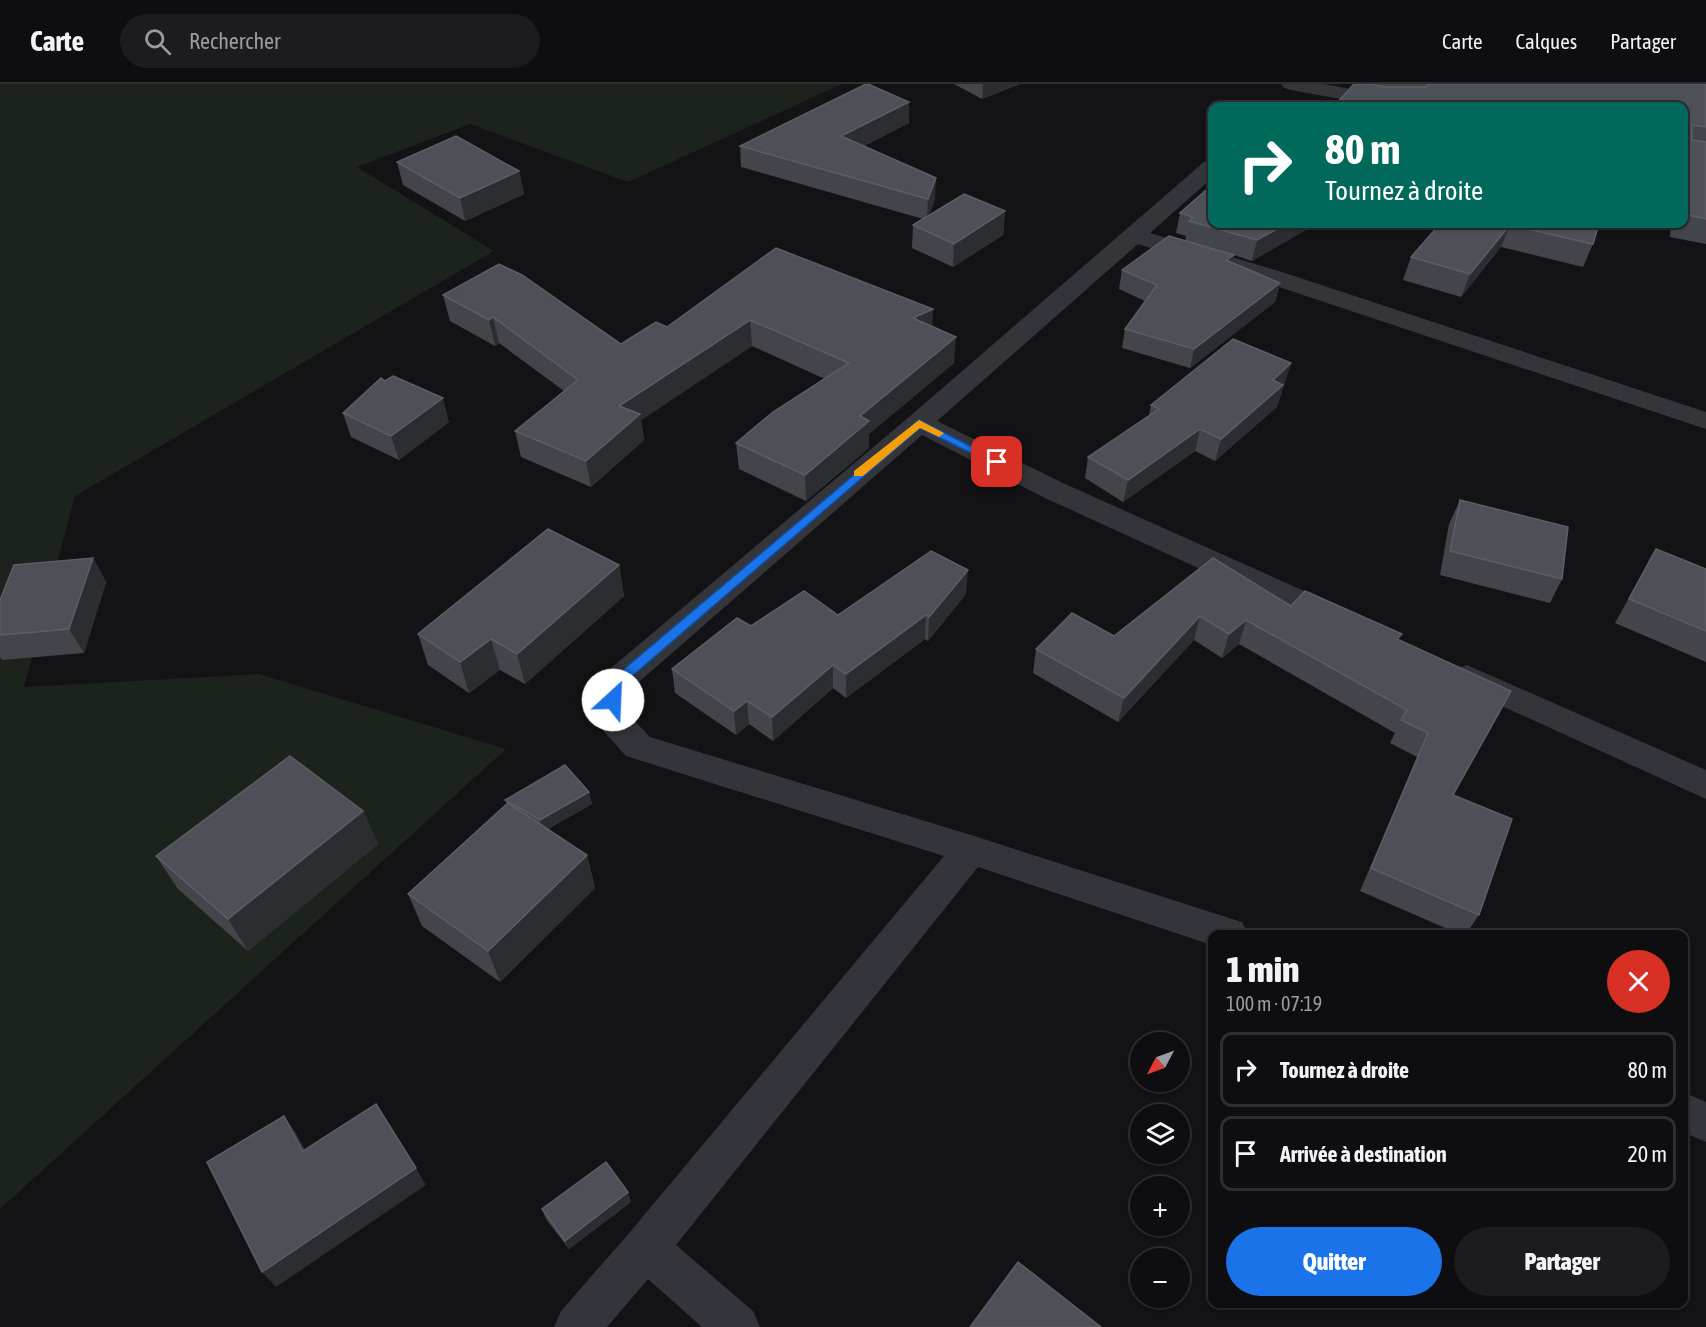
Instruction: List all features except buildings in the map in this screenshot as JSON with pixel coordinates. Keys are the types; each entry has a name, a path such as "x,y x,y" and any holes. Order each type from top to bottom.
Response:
{"street":[{"path":"1293,90 1380,102"},
{"path":"1208,171 616,683 611,717 638,747 971,850 1217,930"},
{"path":"1135,236 1284,281 1706,421"},
{"path":"919,423 1055,491 1370,633"},
{"path":"1446,667 1706,785"},
{"path":"577,1327 646,1248 971,850"},
{"path":"1688,1114 1706,1122"},
{"path":"646,1248 738,1327"}],"shaded area":[{"path":"0,84 842,84 628,182 470,124 357,167 494,251 75,496 24,687 259,674 506,749 0,1209"}],"slow traffic":[{"path":"858,473 919,423 939,433"}],"route":[{"path":"613,700 616,683 919,423 997,462"}]}
